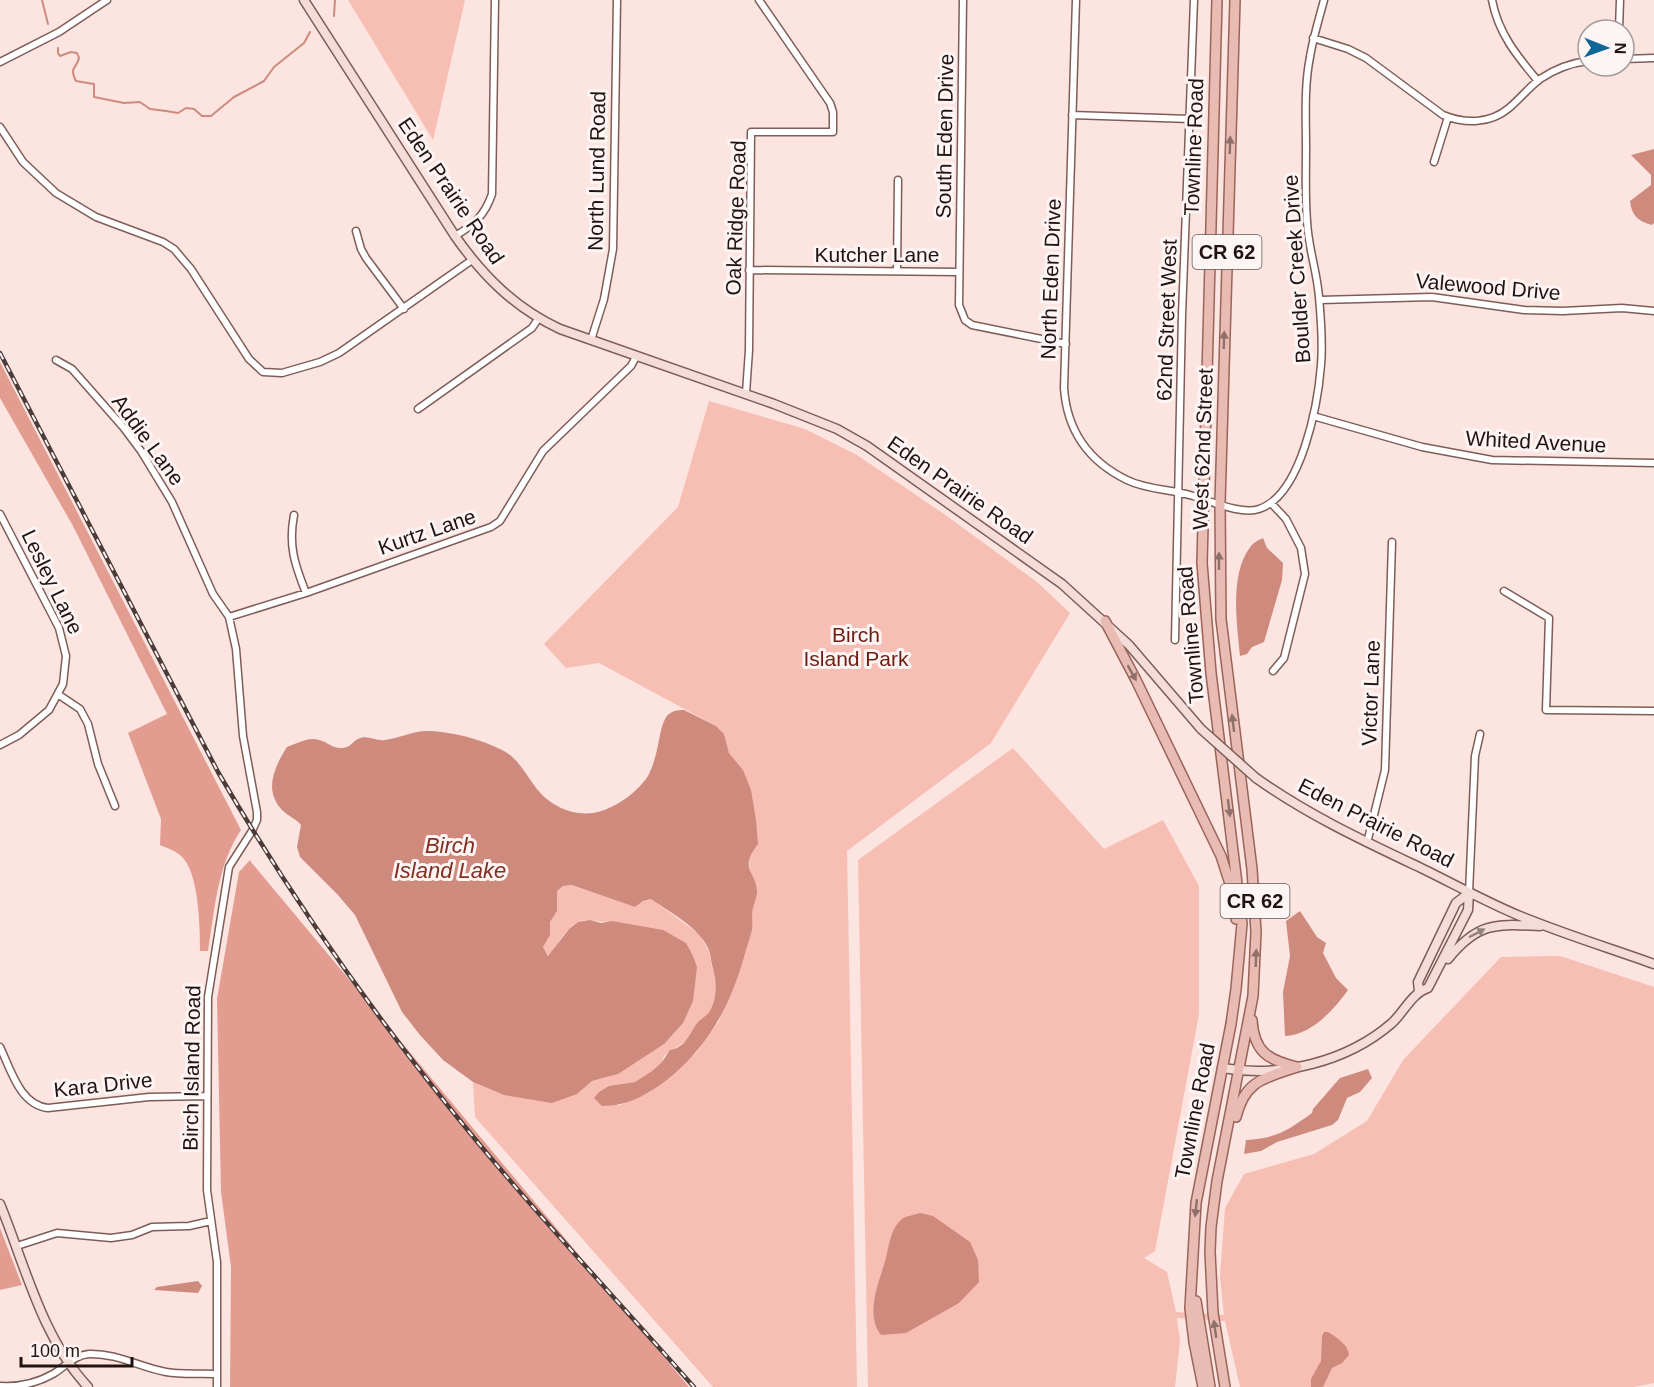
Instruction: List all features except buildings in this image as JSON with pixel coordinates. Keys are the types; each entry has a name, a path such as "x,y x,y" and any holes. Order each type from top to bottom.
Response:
{"main road":[{"name":"Eden Prairie Road","path":"304,0 454,236 472,260 499,289 538,319 636,357 746,393 837,429 867,446 1062,584 1129,645 1201,729 1257,778 1317,818 1469,893 1547,926 1654,964"},
{"name":"Townline Road","path":"1193,1260 1196,1203 1236,989 1242,924 1206,618 1202,563 1217,0"},
{"name":"West 62nd Street","path":"1214,1202 1253,996 1256,964 1255,900 1221,619 1219,567 1235,0"},
{"path":"1105,621 1221,856 1232,890 1239,953"},
{"path":"1214,1202 1219,1197 1236,1115 1243,1096 1251,1086 1263,1078 1332,1058 1377,1034 1393,1022 1419,991 1428,988 1437,973 1468,910 1469,893"},
{"path":"1419,991 1418,982 1456,903 1469,893"},
{"path":"1437,973 1462,942 1482,929 1503,925 1547,926"},
{"path":"1253,996 1253,1031 1258,1047 1264,1054 1297,1067"},
{"path":"1222,1068 1239,1071 1297,1067"},
{"name":"CR 62","path":"1214,1202 1210,1252 1213,1313 1226,1387"},
{"path":"0,1204 49,1331 67,1363 87,1387"},
{"path":"1193,1260 1190,1308 1203,1387"},
{"name":"CR 62","path":"1193,1260 1199,1328 1210,1387"}],"street":[{"path":"0,62 58,32 107,0"},
{"path":"454,236 481,217 492,194 495,0"},
{"name":"North Lund Road","path":"591,340 604,299 613,249 616,0"},
{"name":"Oak Ridge Road","path":"746,393 749,350 751,132 833,132 833,112 830,103 759,0"},
{"name":"South Eden Drive","path":"959,272 963,0"},
{"name":"North Eden Drive","path":"1076,0 1065,404 1070,421 1087,451 1119,476 1142,486 1179,492"},
{"name":"62nd Street West","path":"1175,640 1182,315 1194,0"},
{"name":"Boulder Creek Drive","path":"1271,502 1290,480 1298,466 1313,416 1321,362 1318,279 1308,239 1306,219 1306,81 1313,38 1324,0"},
{"path":"1492,0 1499,25 1506,39 1538,81"},
{"path":"1619,18 1620,0"},
{"path":"1313,38 1348,49 1366,58 1448,117 1470,122 1496,116 1508,109 1538,81 1565,66 1576,64"},
{"path":"1636,59 1654,58"},
{"path":"1072,115 1190,119"},
{"path":"1434,162 1448,117"},
{"path":"0,127 23,162 56,194 96,217 163,242 174,249 191,268 249,359 263,372 282,374 320,362 339,353 472,260"},
{"path":"897,272 898,180"},
{"path":"356,231 360,249 404,309"},
{"name":"Kutcher Lane","path":"749,270 959,272 961,313 972,326 1066,344"},
{"name":"Valewood Drive","path":"1320,300 1432,297 1524,310 1622,308 1654,311"},
{"path":"418,409 532,328 538,319"},
{"name":"Kurtz Lane","path":"229,617 306,593 491,527 500,521 543,451 631,366 636,357"},
{"name":"Addie Lane","path":"56,360 72,369 141,451 172,501 213,594 229,617"},
{"name":"Whited Avenue","path":"1313,416 1422,447 1492,460 1654,463"},
{"path":"1179,492 1228,507 1257,510 1271,502 1286,519 1301,548 1305,574 1284,657 1273,671"},
{"name":"Lesley Lane","path":"0,514 2,524 59,628 64,642 66,670 58,695 49,710 20,735 0,745"},
{"path":"294,515 291,550 306,593"},
{"name":"Victor Lane","path":"1367,843 1385,770 1392,542"},
{"path":"1503,591 1549,618 1546,710 1654,711"},
{"name":"Birch Island Road","path":"217,1387 217,1262 207,1190 208,997 229,867 257,820 243,736 236,649 229,617"},
{"path":"58,695 80,709 88,724 98,764 114,806"},
{"path":"1469,893 1475,756 1480,734"},
{"name":"Kara Drive","path":"0,1047 27,1100 40,1110 149,1096 207,1095"},
{"path":"17,1246 57,1233 111,1238 152,1227 189,1226 211,1221"},
{"path":"0,1386 24,1385 40,1381 81,1355 105,1354 165,1372 217,1374"}],"green space":[{"path":"348,0 465,0 433,140"},
{"name":"Birch Island Park","path":"709,401 805,429 857,455 944,514 1037,582 1070,613 991,743 847,851 857,1387 713,1387 475,1117 473,1082 504,1095 577,1094 592,1081 618,1074 612,921 587,920 575,924 569,928 549,957 543,947 550,935 550,922 557,911 557,891 563,886 572,885 635,907 651,899 699,934 709,951 716,976 716,991 711,1011 696,1024 690,1038 664,1056 662,1062 652,1071 635,1082 609,1086 618,1106 650,1092 696,1053 719,1021 752,931 752,909 757,894 750,873 743,770 729,753 724,734 716,726 599,663 566,668 544,644 678,507"},
{"path":"1013,748 1104,849 1163,820 1199,886 1199,1014 1155,1251 1144,1258 1167,1272 1176,1312 1224,1315 1220,1277 1225,1208 1244,1174 1314,1154 1367,1121 1403,1060 1501,957 1560,956 1654,987 1654,1383 1633,1387 1240,1387 1225,1321 1177,1318 1180,1341 1175,1387 868,1387 858,860"}],"shaded area":[{"path":"0,362 241,830 222,873 208,951 200,951 197,900 192,874 181,856 160,845 161,819 128,733 167,714 73,526 0,398"},
{"path":"250,860 689,1387 230,1387 231,1267 221,1192 217,999 239,872"},
{"path":"0,1228 22,1285 0,1290"}],"water":[{"path":"1654,149 1654,223 1652,225 1643,222 1632,211 1630,201 1651,185 1651,175 1631,155"},
{"path":"1263,538 1267,548 1283,563 1282,580 1264,642 1240,656 1237,629 1237,584 1244,557 1255,542"},
{"name":"Birch Island Lake","path":"684,710 716,726 724,734 729,753 743,770 751,790 756,820 758,844 749,860 757,894 752,911 752,930 732,992 716,1024 695,1053 660,1085 629,1102 602,1106 594,1098 599,1092 609,1086 635,1082 662,1062 670,1050 686,1041 711,1009 716,989 715,978 709,950 699,934 651,899 635,907 572,885 563,886 557,891 557,911 550,922 550,935 543,947 548,956 569,929 578,922 612,921 663,930 686,943 697,967 693,1001 683,1023 664,1044 618,1074 592,1081 577,1094 552,1103 504,1095 473,1082 443,1060 402,1012 355,915 300,857 297,847 301,825 282,810 273,794 275,770 283,754 287,747 310,739 317,739 343,748 361,738 382,740 425,731 466,736 509,754 539,792 552,803 576,813 593,813 616,804 643,782 653,765 665,719 671,713"},
{"path":"1300,911 1317,937 1326,943 1323,953 1336,978 1348,990 1329,1013 1313,1026 1295,1035 1285,1036 1283,992 1290,956 1286,921"},
{"path":"1368,1069 1372,1078 1360,1092 1347,1098 1338,1120 1332,1125 1277,1142 1261,1151 1244,1154 1246,1140 1274,1135 1288,1129 1312,1113 1340,1078"},
{"path":"920,1213 933,1216 970,1242 978,1260 979,1282 959,1303 906,1333 881,1335 874,1317 875,1297 891,1237 895,1227 902,1219"},
{"path":"198,1281 202,1286 198,1293 154,1290 157,1287"},
{"path":"1324,1332 1328,1332 1342,1342 1349,1355 1342,1363 1332,1368 1323,1387 1311,1387 1311,1379 1321,1361"}],"waterway":[{"path":"42,0 48,24"},
{"path":"334,16 335,0"},
{"path":"58,48 60,56 71,52 77,53 79,58 73,70 74,76 76,81 94,84 94,97 124,103 140,102 150,109 178,113 186,108 194,109 202,116 211,116 234,97 264,81 274,67 304,43 310,32"}],"railway":[{"path":"0,353 218,772 276,868 339,961 440,1096 556,1233 694,1387"}]}
